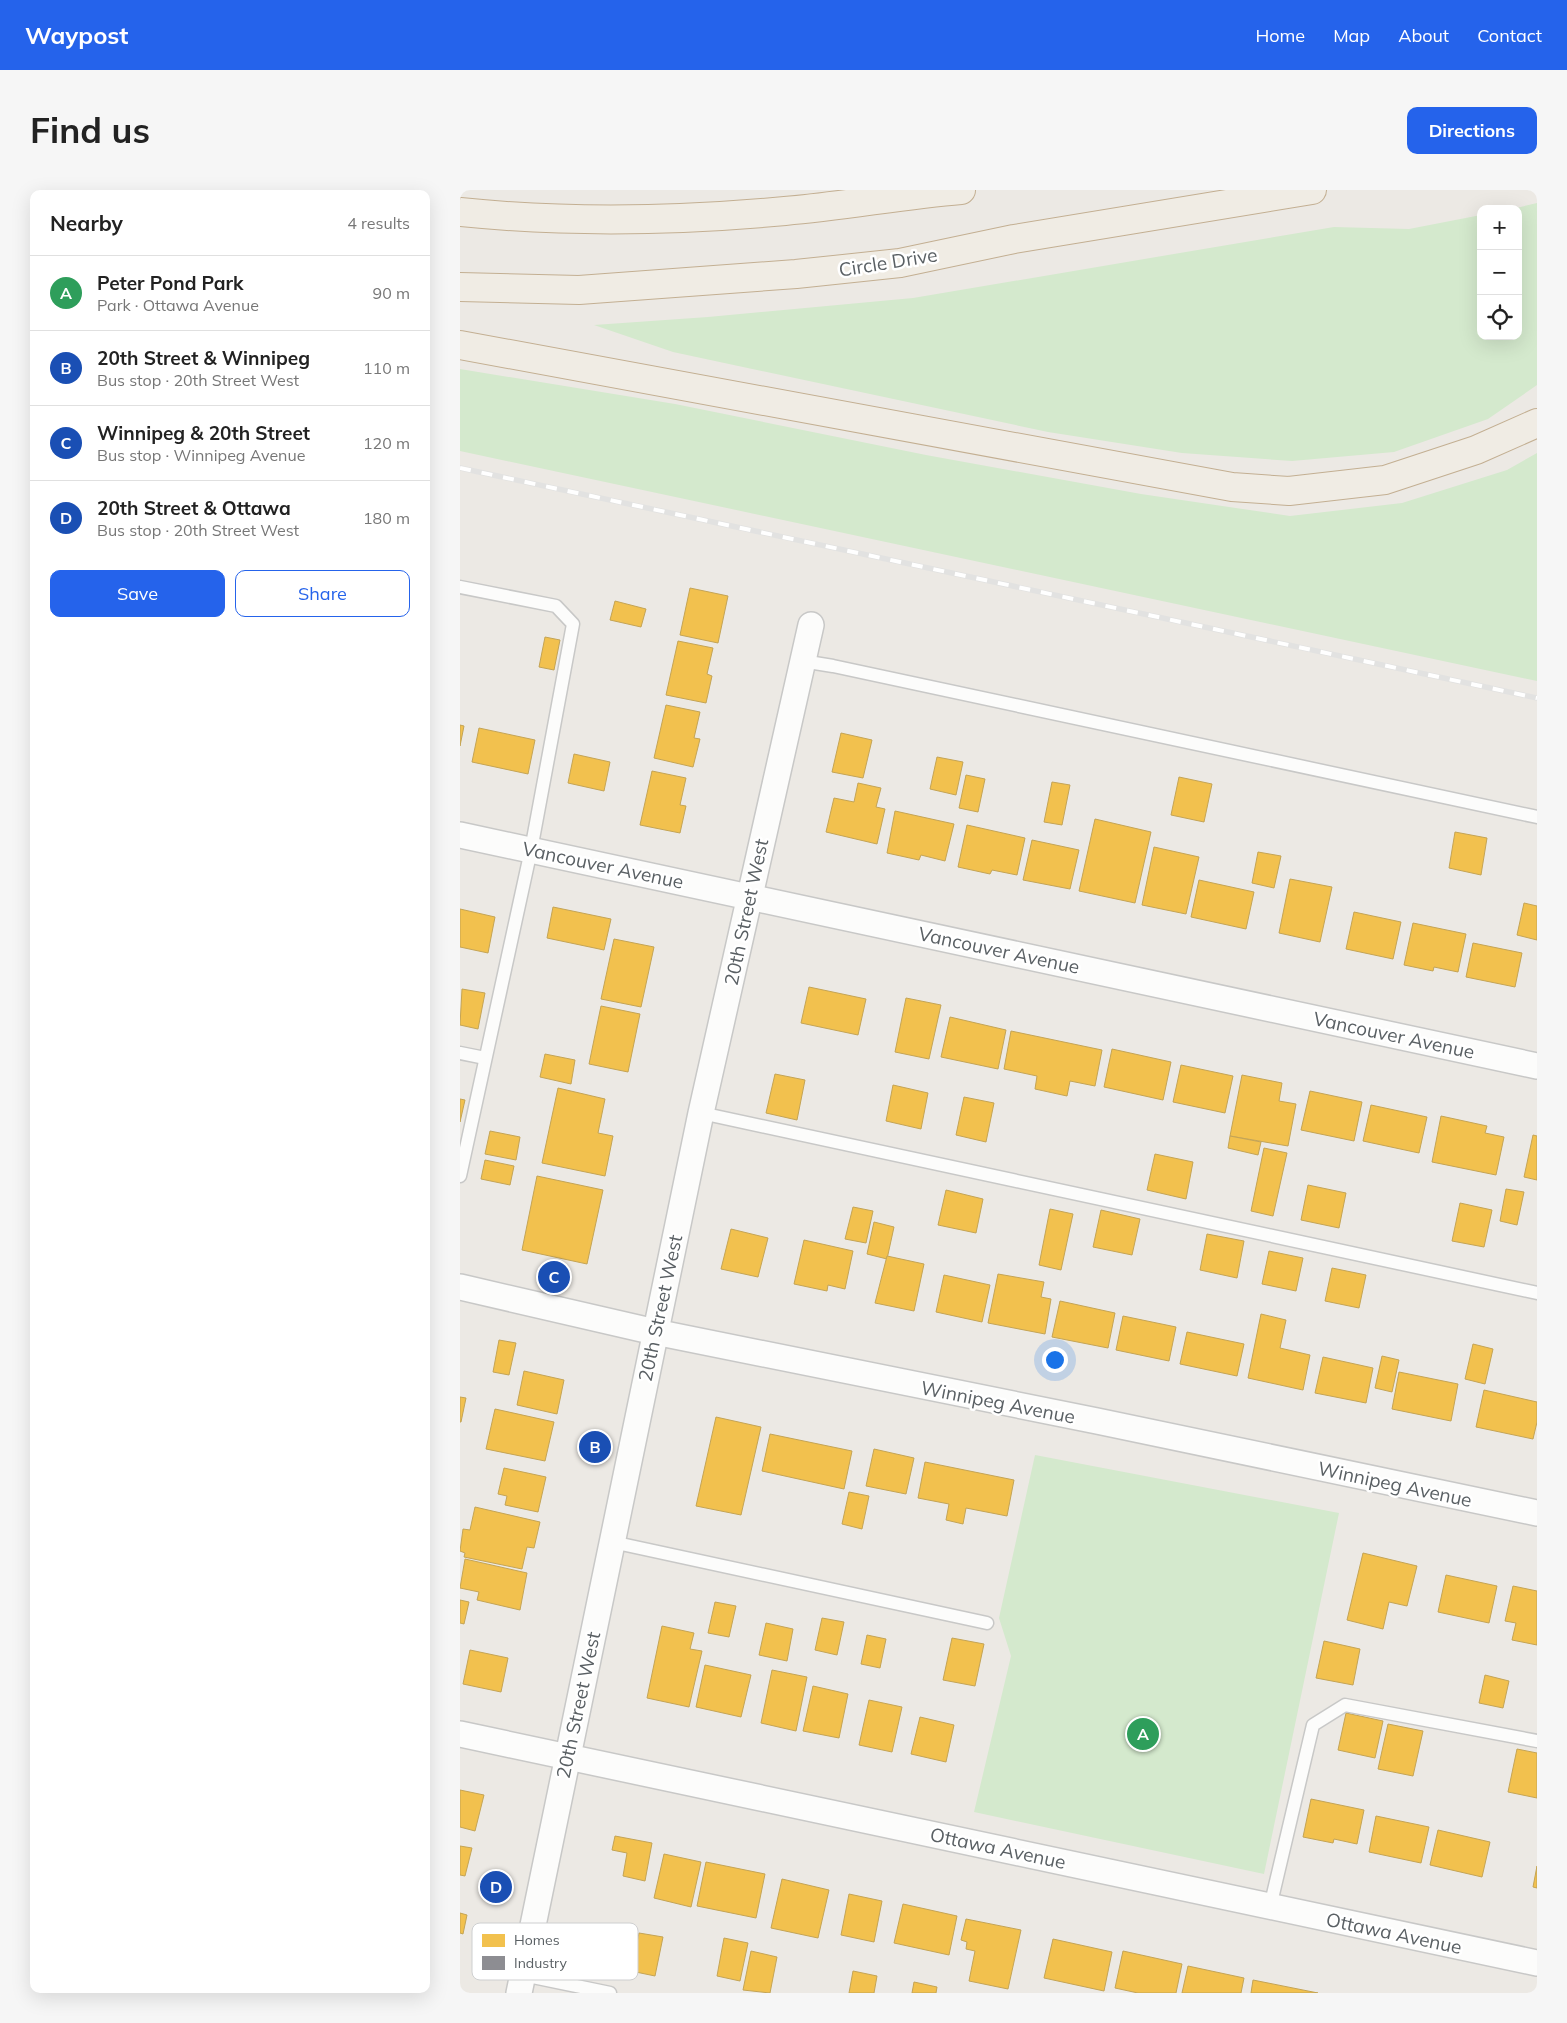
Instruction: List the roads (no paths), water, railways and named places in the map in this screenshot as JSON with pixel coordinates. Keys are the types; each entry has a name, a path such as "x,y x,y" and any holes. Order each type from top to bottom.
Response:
{"highway":[{"path":"460,212 624,220 719,216 860,203 915,194 961,190"},
{"name":"Circle Drive","path":"460,287 598,288 786,275 890,264 1014,239 1312,190"},
{"path":"460,345 1241,488 1288,491 1385,480 1476,450 1537,423"}],"street":[{"name":"20th Street West","path":"534,1923 701,1112 811,626"},
{"name":"Vancouver Avenue","path":"460,835 1537,1066"},
{"name":"Winnipeg Avenue","path":"460,1287 655,1332 1097,1421 1537,1513"},
{"name":"Ottawa Avenue","path":"460,1734 1537,1963"}],"lane":[{"path":"460,587 556,606 573,624 531,850 460,1176"},
{"path":"802,661 834,666 1537,817"},
{"path":"460,1053 485,1058"},
{"path":"701,1112 1537,1293"},
{"path":"612,1542 987,1623"},
{"path":"1270,1907 1312,1725 1346,1705 1537,1741"},
{"path":"521,1984 610,1993"}],"railway":[{"path":"460,468 1537,698"}],"place":[{"name":"Winnipeg & 20th Street","path":"554,1277"},
{"name":"20th Street & Winnipeg","path":"595,1447"},
{"name":"Peter Pond Park","path":"1143,1734"},
{"name":"20th Street & Ottawa","path":"496,1887"}]}
